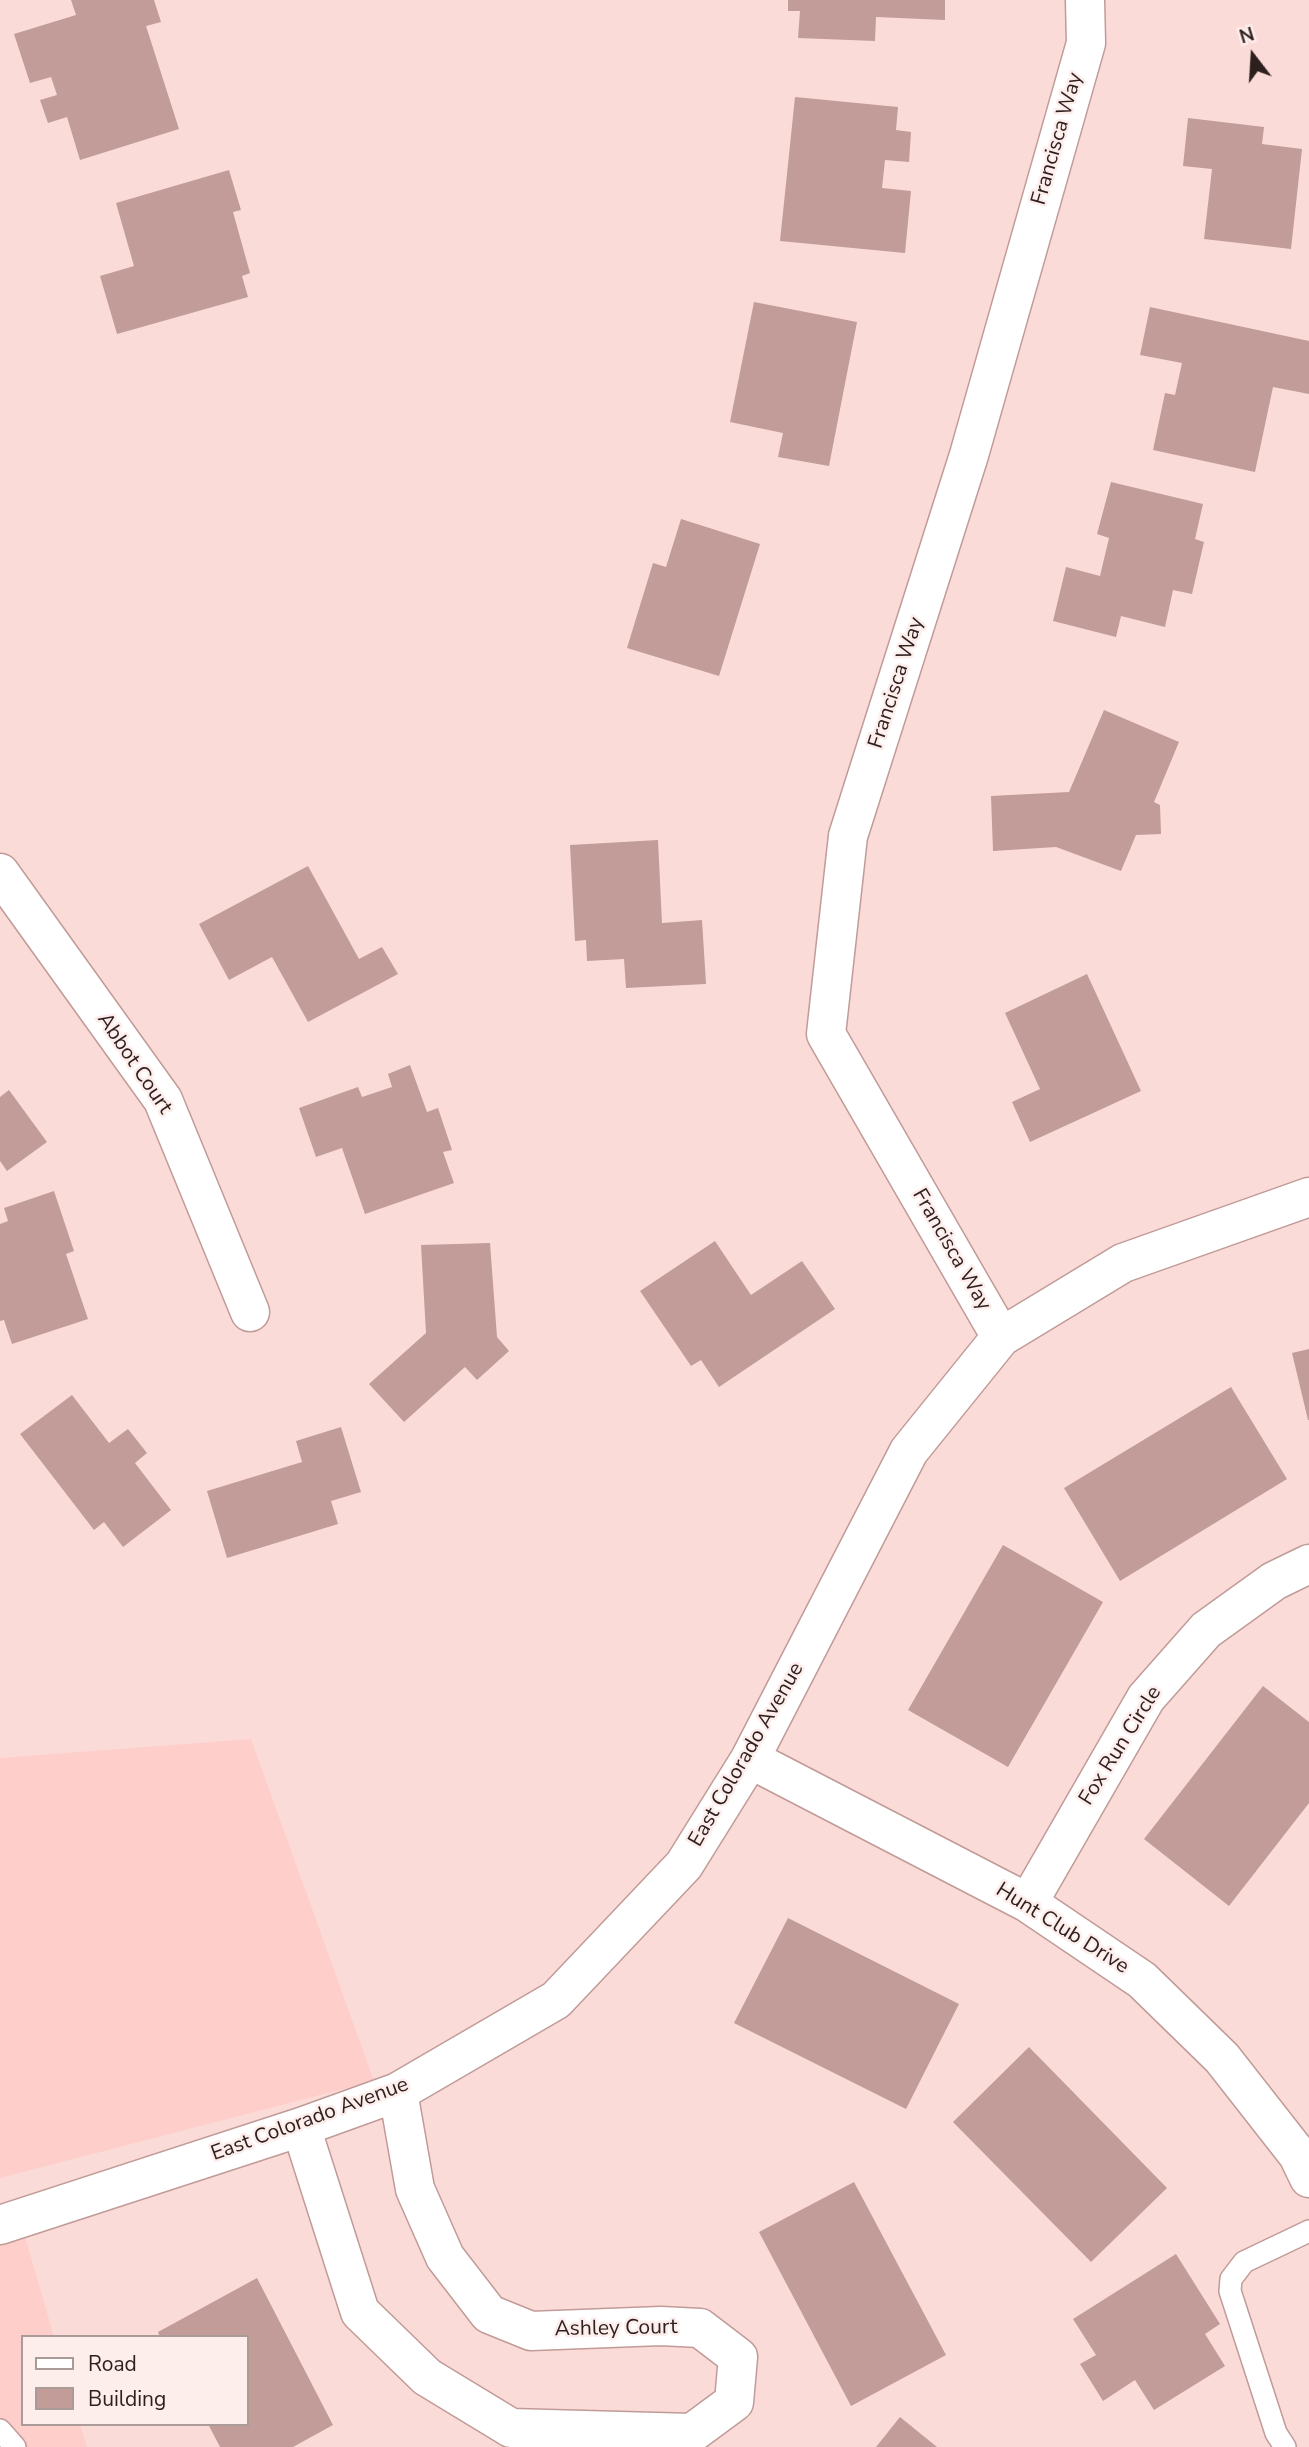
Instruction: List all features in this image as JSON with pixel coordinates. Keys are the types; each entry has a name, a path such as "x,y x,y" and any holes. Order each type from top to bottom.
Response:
{"street":[{"name":"Francisca Way","path":"1001,1337 826,1034 848,835 969,455 1079,69 1086,43 1085,0"},
{"name":"Abbot Court","path":"0,873 163,1100 250,1312"},
{"name":"East Colorado Avenue","path":"0,2225 301,2127 398,2092 556,2000 684,1865 750,1759 909,1451 1001,1337 1123,1263 1309,1197"},
{"name":"Fox Run Circle","path":"1028,1903 1146,1698 1206,1630 1274,1581 1309,1564"},
{"name":"Hunt Club Drive","path":"750,1759 1028,1903 1142,1980 1222,2058 1306,2160"},
{"name":"Ashley Court","path":"301,2127 360,2312 427,2377 511,2427 692,2433 734,2402 738,2357 700,2328 661,2326 531,2331 489,2314 444,2257 415,2189 398,2092"}],"lane":[{"path":"1285,2447 1272,2420 1230,2291 1231,2279 1244,2262 1309,2231"},
{"path":"0,2430 15,2447"}],"shaded area":[{"path":"251,1739 374,2081 0,2178 0,1758"},
{"path":"24,2233 53,2335 21,2335 21,2426 81,2426 87,2447 0,2447 0,2241"}],"building":[{"path":"71,0 154,0 161,22 146,26 179,129 80,160 67,117 48,123 40,100 57,95 51,77 30,83 14,34 76,15"},
{"path":"788,0 945,0 945,20 876,17 875,41 798,38 800,11 788,11"},
{"path":"795,97 898,107 896,130 911,132 909,162 885,160 882,188 911,191 905,253 780,241"},
{"path":"1188,118 1264,127 1262,144 1302,149 1291,249 1204,239 1212,169 1183,166"},
{"path":"229,170 241,210 233,212 250,273 242,276 248,297 117,334 100,276 134,266 116,203"},
{"path":"754,302 857,322 829,466 778,457 783,433 730,422"},
{"path":"1150,307 1309,341 1309,394 1273,387 1255,472 1153,450 1165,393 1175,395 1182,363 1140,355"},
{"path":"1111,482 1203,504 1195,539 1204,542 1192,594 1173,590 1165,627 1121,616 1116,637 1053,621 1066,567 1100,576 1109,538 1097,534"},
{"path":"681,519 760,544 719,676 627,648 653,563 666,567"},
{"path":"1104,710 1179,742 1154,802 1160,805 1161,834 1136,835 1121,871 1056,847 993,851 991,796 1069,792"},
{"path":"658,840 662,923 702,920 706,984 626,988 624,959 587,961 586,940 575,941 570,845"},
{"path":"308,866 359,959 382,947 398,974 308,1022 272,957 229,980 199,924"},
{"path":"1087,974 1141,1091 1030,1142 1012,1102 1040,1089 1005,1013"},
{"path":"410,1065 427,1112 438,1108 452,1150 443,1152 454,1183 365,1214 342,1148 316,1157 299,1108 358,1087 362,1097 392,1087 388,1074"},
{"path":"9,1090 47,1142 7,1171 0,1161 0,1097"},
{"path":"54,1191 74,1251 66,1254 88,1319 12,1344 4,1320 0,1321 0,1224 8,1221 4,1208"},
{"path":"715,1241 751,1295 802,1261 835,1309 719,1387 701,1360 691,1366 640,1291"},
{"path":"490,1243 497,1337 509,1351 477,1380 465,1367 404,1422 369,1384 426,1333 421,1245"},
{"path":"1309,1349 1309,1420 1308,1420 1292,1353"},
{"path":"1231,1387 1287,1479 1120,1581 1064,1488"},
{"path":"72,1395 109,1443 128,1429 147,1453 135,1463 171,1510 123,1547 104,1522 94,1530 20,1434"},
{"path":"341,1427 361,1492 331,1501 338,1524 227,1558 207,1491 302,1462 296,1441"},
{"path":"1003,1545 1103,1602 1008,1767 908,1710"},
{"path":"1263,1686 1309,1722 1309,1803 1229,1906 1144,1839"},
{"path":"788,1918 959,2004 906,2109 734,2023"},
{"path":"1029,2047 1167,2188 1091,2262 953,2122"},
{"path":"854,2182 946,2355 851,2406 759,2232"},
{"path":"1176,2254 1220,2324 1205,2334 1225,2366 1154,2410 1135,2380 1103,2401 1080,2364 1096,2355 1073,2319"},
{"path":"257,2278 333,2425 293,2447 220,2447 209,2426 248,2426 248,2335 159,2335 158,2332"},
{"path":"900,2417 937,2447 876,2447"}]}
